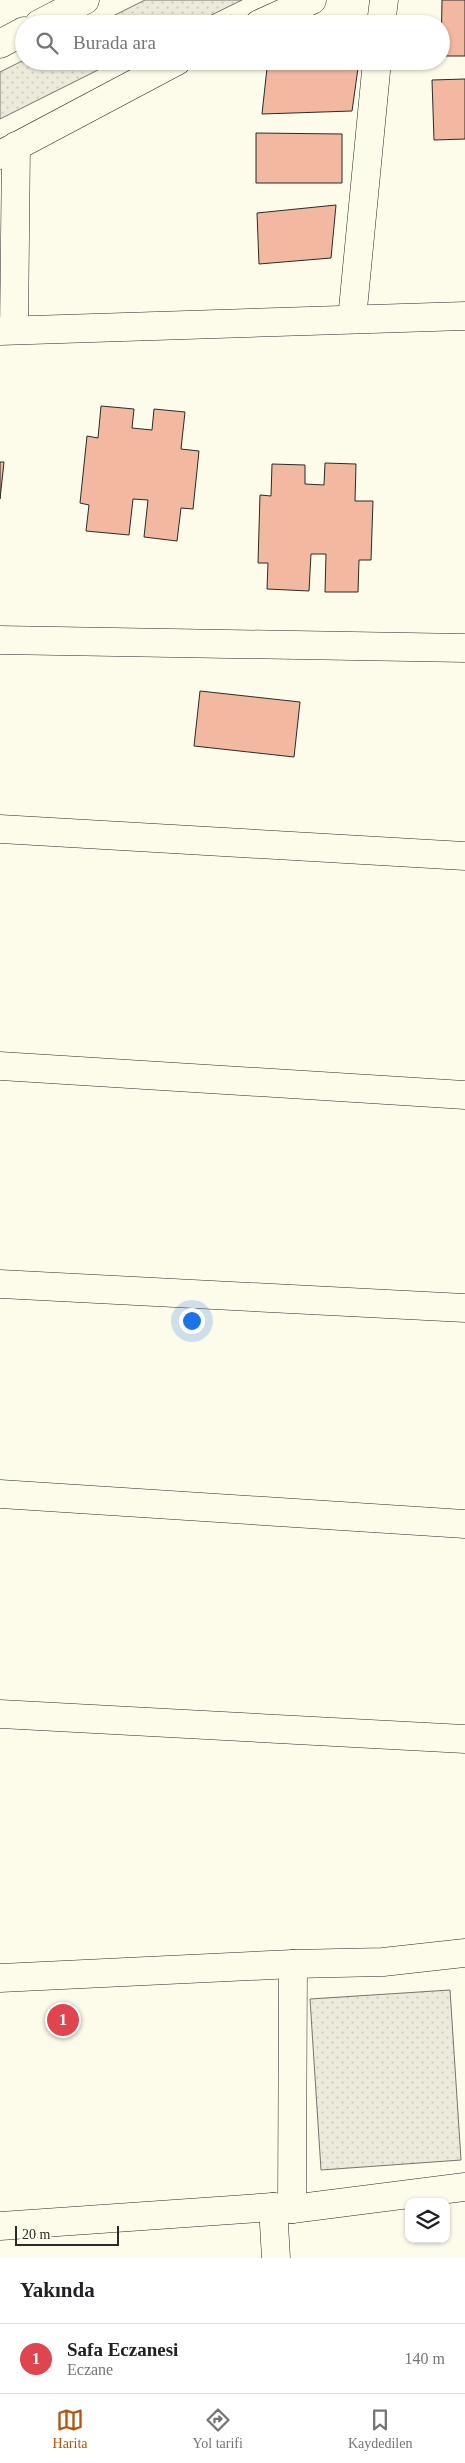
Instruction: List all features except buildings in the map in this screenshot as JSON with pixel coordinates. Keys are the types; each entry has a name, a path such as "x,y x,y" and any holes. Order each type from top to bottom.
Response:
{"main road":[{"path":"56,15 85,0"},
{"path":"279,15 312,0"},
{"path":"382,15 384,0"},
{"path":"0,44 15,36"},
{"path":"160,70 8,150 7,331 465,316"},
{"path":"352,319 376,70"},
{"path":"0,640 465,648"},
{"path":"0,829 465,856"},
{"path":"0,1066 465,1095"},
{"path":"0,1284 465,1308"},
{"path":"0,1494 465,1524"},
{"path":"0,1714 465,1739"},
{"path":"0,1978 292,1964 383,1962 465,1953"},
{"path":"276,2258 282,2208 292,1964"},
{"path":"0,2226 282,2208 465,2186"}],"shaded area":[{"path":"145,0 242,0 211,15 115,15"},
{"path":"15,64 15,70 98,70 0,119 0,72"},
{"path":"450,1990 461,2160 321,2170 310,1999"}],"place":[{"name":"Safa Eczanesi","path":"63,2020"}]}
